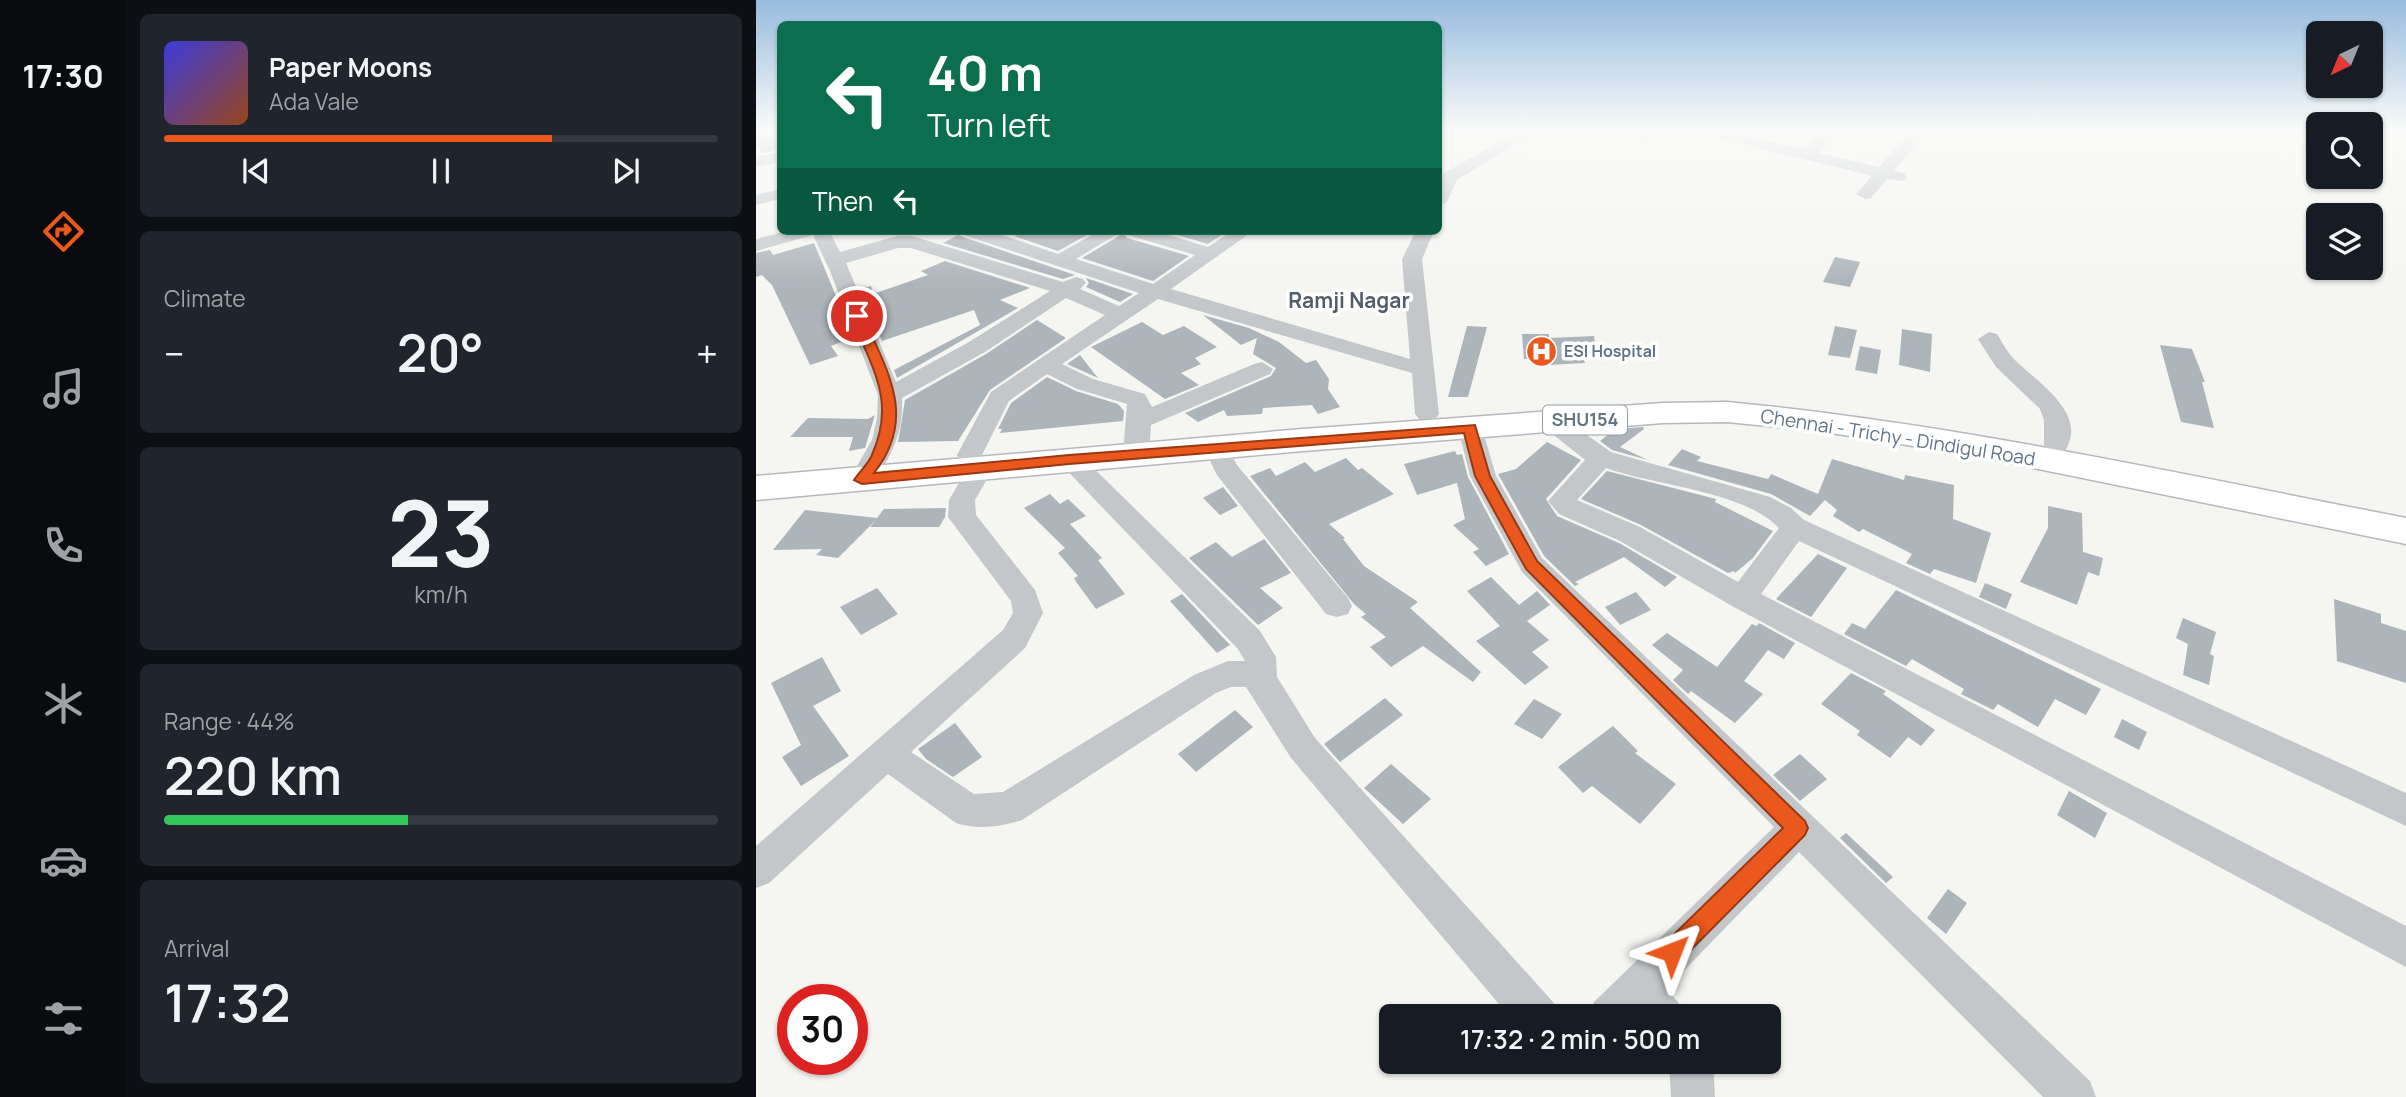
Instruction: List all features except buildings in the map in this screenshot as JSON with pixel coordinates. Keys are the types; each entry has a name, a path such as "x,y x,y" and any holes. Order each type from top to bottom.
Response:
{"highway":[{"name":"Chennai - Trichy - Dindigul Road","path":"756,488 869,470 975,461 1136,438 1427,414 1702,398 1885,413 2406,514"},
{"name":"Chennai - Trichy - Dindigul Road","path":"975,461 1069,459 1136,438 1215,447 1663,413 1727,412 1818,421 1970,444 2406,531"},
{"name":"Chennai - Trichy - Dindigul Road","path":"756,469 869,470"}],"street":[{"path":"1865,194 1880,183"},
{"path":"756,200 777,195"},
{"path":"756,244 792,235"},
{"path":"822,235 835,260 890,395 892,413 869,470"},
{"path":"983,235 1093,273 1157,289 1304,338 1423,369"},
{"path":"1059,261 1106,235"},
{"path":"1148,235 1209,253"},
{"path":"756,870 1014,639 1028,613 1026,598 962,517 962,500 999,397 1237,235"},
{"path":"1423,235 1412,259 1427,414"},
{"path":"835,260 897,242 912,242 1065,290 1120,314"},
{"path":"890,395 977,347 1093,273"},
{"path":"1989,339 1996,355 2010,371 2049,403 2055,417 2056,445"},
{"path":"1044,364 1085,384 1132,396 1140,404 1136,438"},
{"path":"1136,438 1262,369"},
{"path":"1554,423 1601,458 1691,482 1771,508 1788,517 1794,527 2406,810"},
{"path":"1470,429 1483,476 1532,565 2074,1097"},
{"path":"1215,447 1226,469 1337,606"},
{"path":"1601,458 1561,501 1630,534 1742,598 2406,947"},
{"path":"1069,459 1249,640 1260,657 1261,679 1303,748 1527,1004"},
{"path":"1742,598 1794,527"},
{"path":"887,754 969,811 1009,808 1205,684 1228,674 1247,674 1261,679"},
{"path":"1639,1004 1798,828"},
{"path":"1692,1074 1693,1097"}],"place":[{"name":"ESI Hospital","path":"1541,351"}],"district":[{"name":"Ramji Nagar","path":"1349,301"}],"route":[{"path":"857,316 890,395 892,413 877,460 862,480 1069,459 1470,429 1483,476 1500,513 1532,565 1798,828 1672,952"}]}
